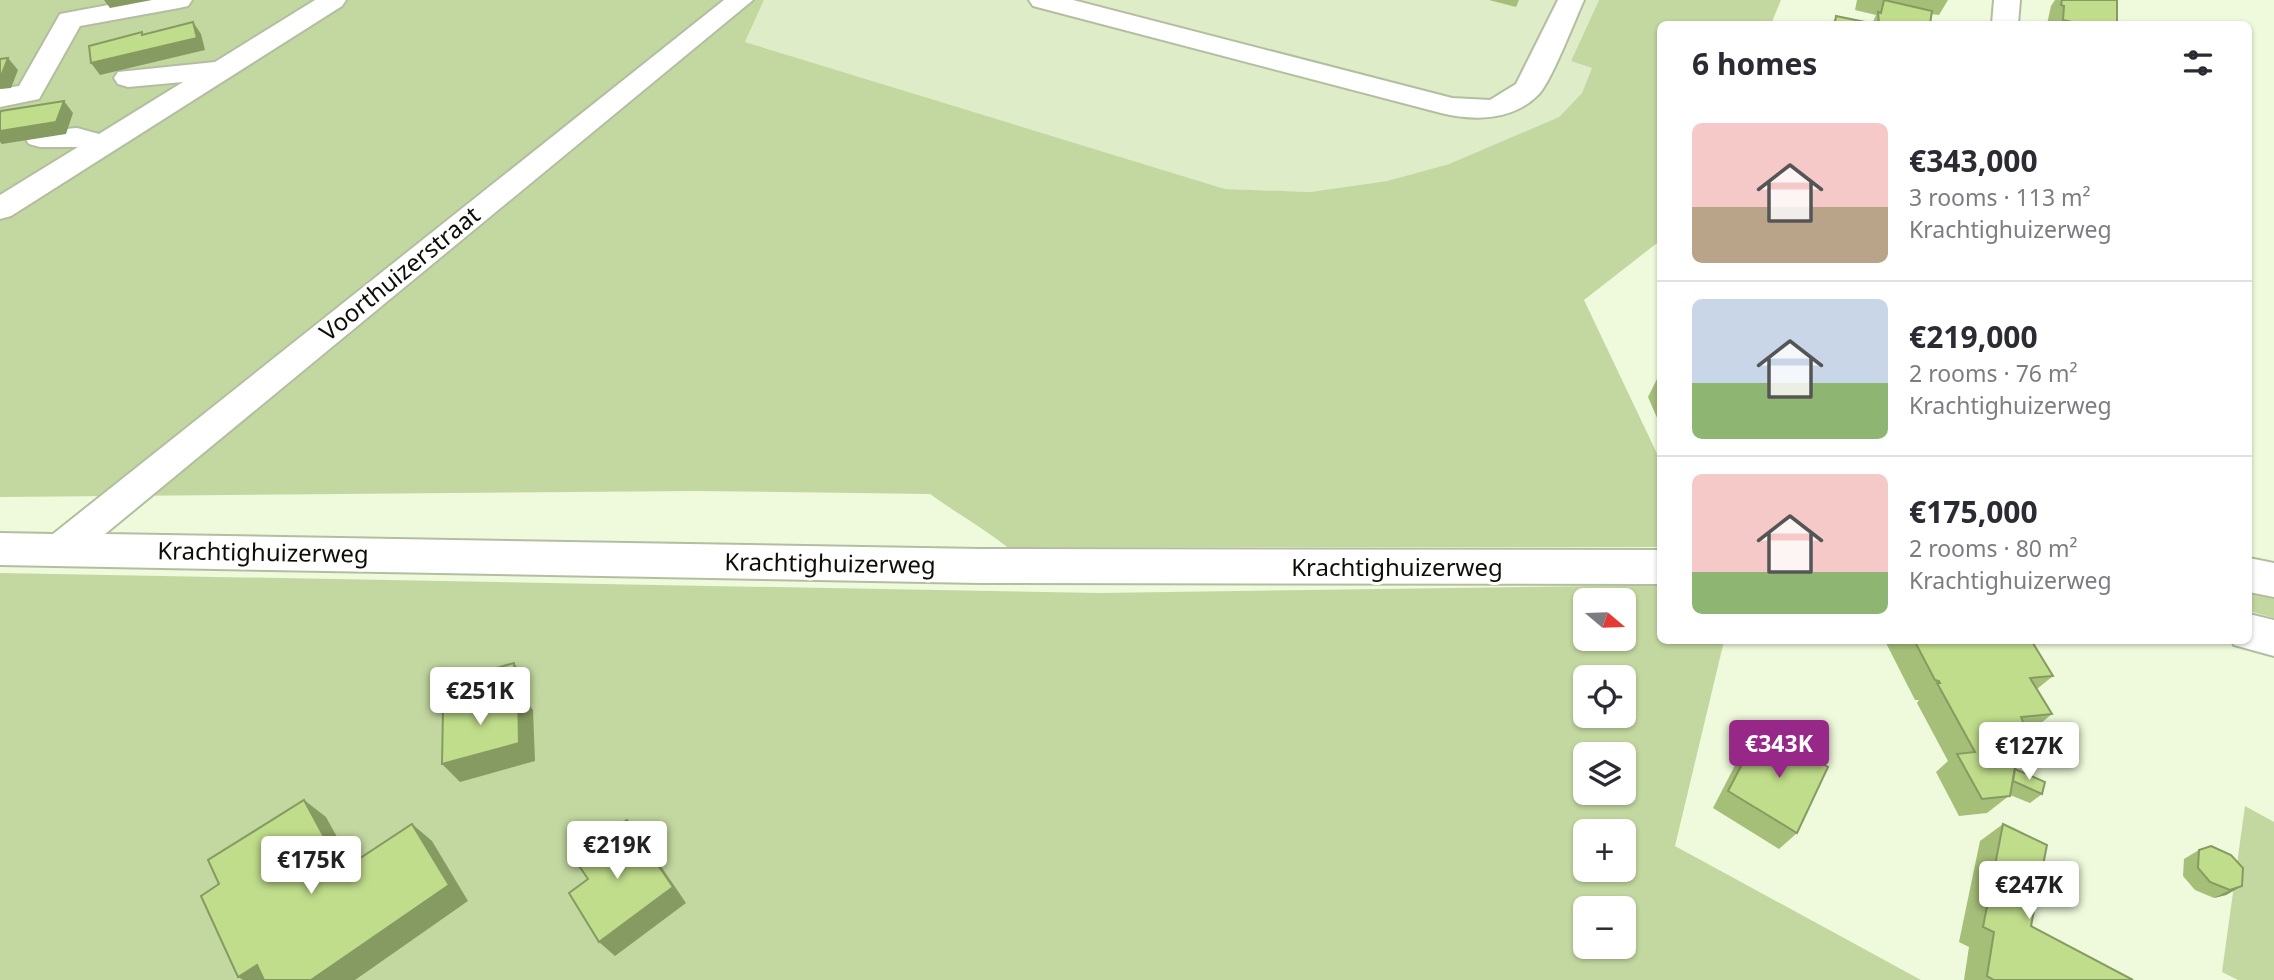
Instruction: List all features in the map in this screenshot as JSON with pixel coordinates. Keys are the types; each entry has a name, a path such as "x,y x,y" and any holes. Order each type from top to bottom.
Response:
{"street":[{"path":"0,98 29,93 70,20 179,0"},
{"path":"0,209 333,0"},
{"name":"Voorthuizerstraat","path":"61,550 109,508 740,0"},
{"path":"1042,0 1451,107 1496,109 1528,89 1571,0"},
{"path":"2005,21 2007,0"},
{"path":"128,78 187,67 222,70"},
{"path":"40,138 77,137 103,144"},
{"name":"Krachtighuizerweg","path":"0,549 980,566 1657,567"},
{"path":"2252,576 2274,580"},
{"path":"2252,633 2274,638"}],"shaded area":[{"path":"0,0 764,0 745,42 1225,189 1310,192 1387,181 1449,164 1559,117 1582,93 1592,68 1571,61 1599,0 1781,0 1772,21 1657,21 1657,243 1584,300 1657,454 1657,547 1007,547 930,494 696,491 0,497"},
{"path":"764,0 1599,0 1571,61 1593,67 1582,93 1559,117 1449,164 1387,181 1310,192 1225,189 745,42"},
{"path":"0,573 1100,593 1657,585 1657,644 1723,644 1675,846 1921,980 0,980"},
{"path":"2252,587 2274,591 2274,618 2252,612"},
{"path":"2245,806 2274,822 2274,980 2238,980 2222,972"}],"building":[{"path":"1884,0 1932,11 1930,21 1879,21 1878,12 1881,13"},
{"path":"2062,0 2117,0 2117,21 2063,20 2064,6 2061,5"},
{"path":"1836,16 1860,21 1835,21"},
{"path":"193,22 197,38 91,63 89,46"},
{"path":"8,58 1,76 0,76 0,59"},
{"path":"64,101 56,122 0,131 1,111"},
{"path":"1916,644 2033,644 2053,676 2030,678 2052,714 2021,717 2023,722 2010,796 1982,799 1957,754 1975,752 1937,683 1940,683 1939,681 1935,680"},
{"path":"514,663 515,688 463,703 462,678"},
{"path":"518,691 519,743 442,764 443,710"},
{"path":"1761,728 1828,767 1797,833 1728,791"},
{"path":"2015,769 2045,782 2042,794 2013,781"},
{"path":"304,800 342,870 412,824 449,885 311,980 264,980 257,965 238,977 201,896 219,884 208,860"},
{"path":"627,820 673,887 599,942 569,893 588,879 573,857"},
{"path":"2003,824 2047,845 2031,926 2133,980 1994,980 1987,976 1994,932 1983,927"},
{"path":"2211,846 2231,855 2243,868 2242,886 2230,890 2210,882 2198,868 2199,850"}]}
